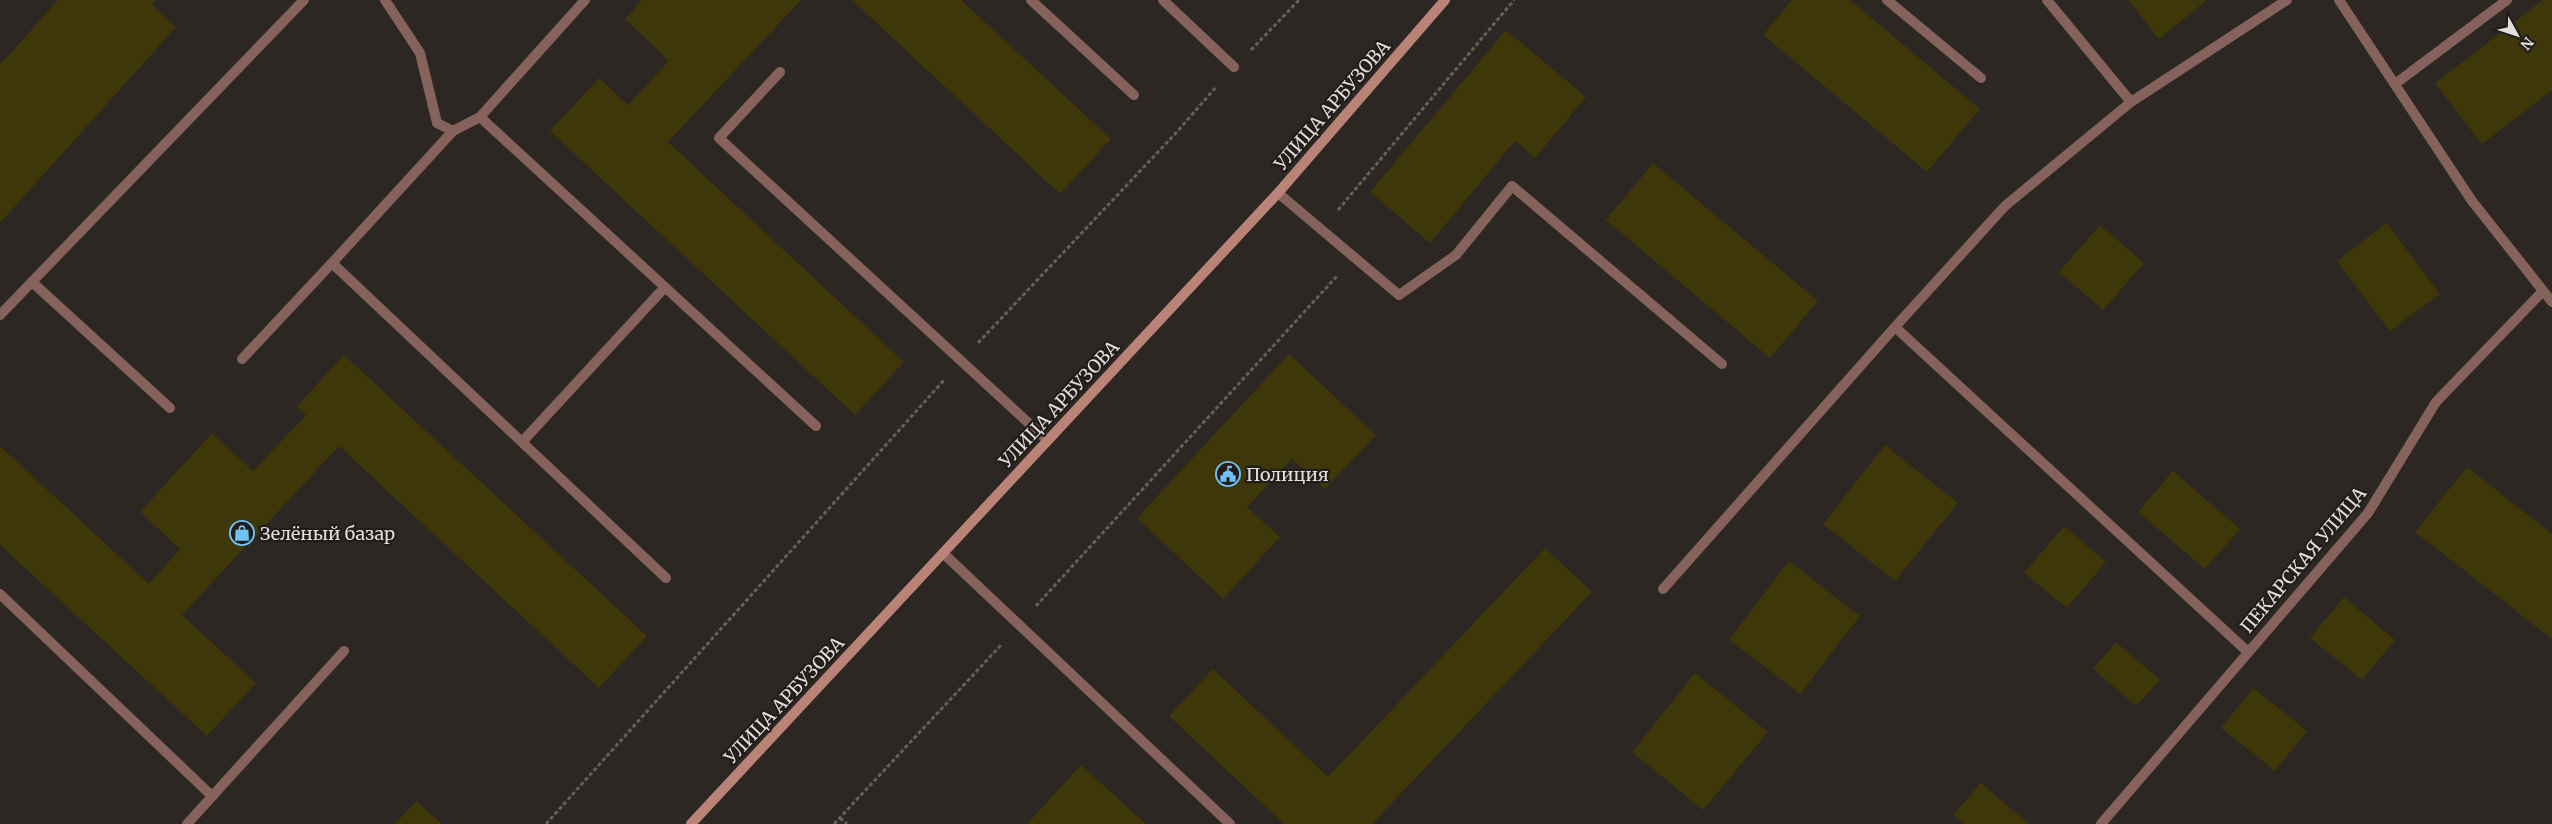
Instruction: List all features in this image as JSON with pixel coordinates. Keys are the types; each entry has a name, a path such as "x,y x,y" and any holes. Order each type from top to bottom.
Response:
{"street":[{"path":"0,315 304,0"},
{"path":"385,0 420,53 437,124 453,131"},
{"path":"242,359 453,131 480,117 585,0"},
{"path":"1031,0 1134,95"},
{"path":"1163,0 1234,67"},
{"name":"УЛИЦА АРБУЗОВА","path":"691,824 1278,193 1445,0"},
{"path":"1887,0 1981,78"},
{"path":"2047,0 2131,102"},
{"path":"1663,589 2005,206 2131,102 2287,0"},
{"path":"2339,0 2472,201 2552,302"},
{"path":"2395,84 2506,0"},
{"path":"780,72 719,138 1047,440"},
{"path":"480,117 816,426"},
{"path":"1278,193 1399,295 1456,255 1512,186 1722,364"},
{"path":"332,263 666,578"},
{"path":"32,282 170,408"},
{"path":"522,442 665,287"},
{"name":"ПЕКАРСКАЯ УЛИЦА","path":"2101,824 2368,513 2436,402 2543,291"},
{"path":"1895,327 2248,652"},
{"path":"943,553 1230,824"},
{"path":"0,594 212,796"},
{"path":"187,824 344,650"}],"path":[{"path":"546,824 961,361 1175,134 1234,67 1299,0"},
{"path":"1321,230 1514,0"},
{"path":"834,824 1355,258"},
{"path":"840,818 847,824"}],"building":[{"path":"58,0 156,0 152,5 176,27 0,223 0,65"},
{"path":"642,0 801,0 668,142 904,362 855,415 550,131 599,78 628,105 669,61 625,19"},
{"path":"852,0 961,0 1111,139 1060,194"},
{"path":"1792,0 1850,0 1980,109 1927,172 1763,35"},
{"path":"2128,0 2207,0 2159,39"},
{"path":"2543,0 2552,0 2552,90 2482,144 2435,83"},
{"path":"1506,30 1586,97 1535,158 1515,141 1430,243 1370,192"},
{"path":"1653,163 1818,301 1770,358 1606,220"},
{"path":"2387,223 2440,294 2390,331 2337,261"},
{"path":"2100,225 2144,263 2103,310 2059,272"},
{"name":"Полиция","path":"1289,354 1376,435 1325,489 1292,459 1247,507 1280,537 1223,599 1137,518"},
{"path":"344,355 647,636 599,688 339,446 182,615 256,683 207,736 0,545 0,446 149,584 180,549 140,512 212,433 253,471 306,415 297,406"},
{"path":"1885,445 1958,503 1895,581 1823,524"},
{"path":"2467,467 2552,534 2552,639 2415,532"},
{"path":"2173,471 2240,529 2205,569 2138,512"},
{"path":"2064,526 2106,562 2067,608 2024,573"},
{"path":"1545,548 1592,592 1372,824 1284,824 1169,716 1213,669 1328,777"},
{"path":"1789,561 1860,616 1800,694 1729,640"},
{"path":"2344,597 2395,640 2362,680 2310,638"},
{"path":"2116,642 2160,680 2136,706 2093,669"},
{"path":"1695,673 1768,732 1703,810 1632,752"},
{"path":"2253,688 2307,731 2275,771 2221,728"},
{"path":"1081,765 1146,824 1027,824"},
{"path":"1981,783 2029,824 1964,824 1953,815"},
{"path":"416,801 442,824 395,824"}],"place":[{"name":"Полиция","path":"1228,474"},
{"name":"Зелёный базар","path":"242,533"}]}
